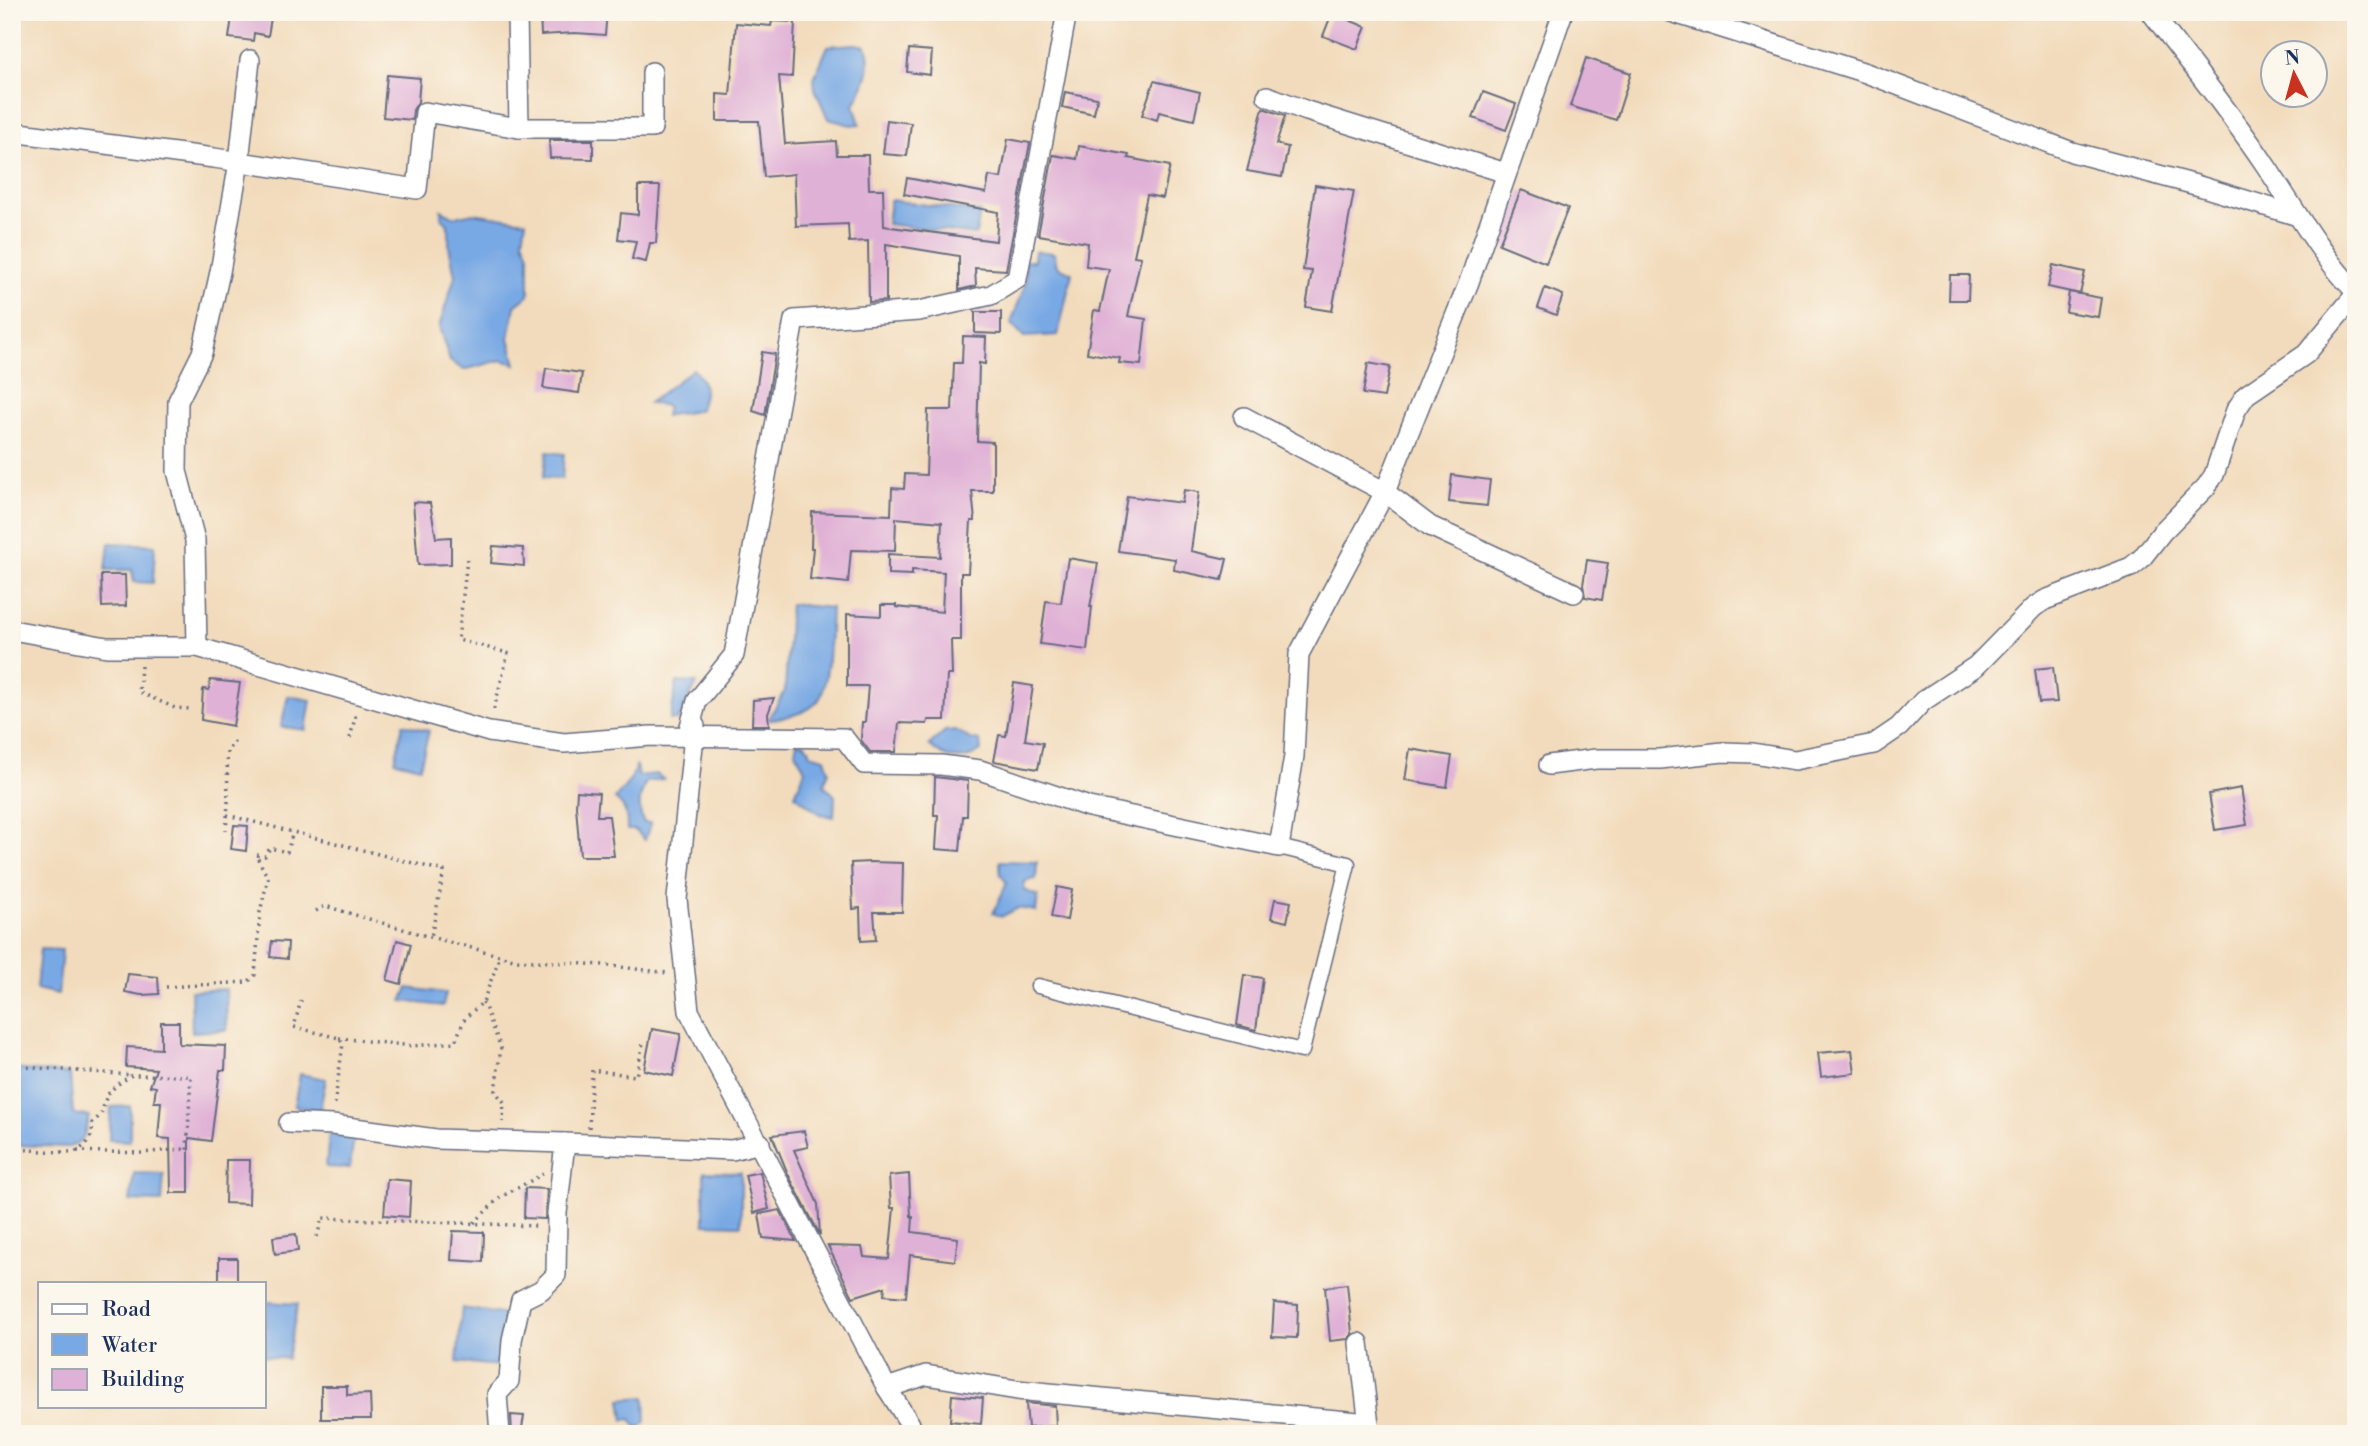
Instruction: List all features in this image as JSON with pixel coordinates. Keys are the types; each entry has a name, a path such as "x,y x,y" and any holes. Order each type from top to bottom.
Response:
{"street":[{"path":"517,12 519,128"},
{"path":"909,1434 910,1424 887,1388 689,1011 677,899 690,737 697,701 734,655 794,320 919,311 991,295 1017,279 1068,12"},
{"path":"1279,847 1294,756 1299,654 1385,492 1469,282 1563,12"},
{"path":"1671,12 1866,73 2072,152 2298,216"},
{"path":"1549,765 1596,759 1660,759 1723,752 1753,753 1795,760 1874,744 1899,727 1923,701 1976,666 2034,607 2045,600 2131,567 2207,487 2214,475 2236,410 2246,395 2305,354 2356,293 2298,216 2236,121 2151,12"},
{"path":"197,647 195,540 177,471 177,401 202,353 239,162 250,60"},
{"path":"12,132 417,189 425,112 519,128 652,128 652,72"},
{"path":"1267,96 1506,173"},
{"path":"1244,417 1385,492 1430,526 1574,593"},
{"path":"12,630 107,647 197,647 489,732 564,743 651,736 844,738 864,764 941,765 980,770 1089,807 1348,864 1302,1051 1038,986"},
{"path":"289,1123 332,1125 436,1139 732,1150 760,1143"},
{"path":"500,1434 497,1394 509,1381 512,1340 521,1300 541,1290 556,1275 557,1213 565,1143"},
{"path":"887,1388 926,1376 1017,1390 1370,1428 1359,1343"}],"path":[{"path":"467,559 458,640 508,653 489,732"},
{"path":"143,647 139,692 176,708 191,709"},
{"path":"350,738 361,695"},
{"path":"226,831 227,751 235,741"},
{"path":"227,815 444,871 430,937"},
{"path":"166,987 248,982 255,975 260,912 268,877 256,855 265,856 270,848 287,852 293,832"},
{"path":"316,911 325,906 517,960 604,965 685,974"},
{"path":"301,1000 294,1027 339,1038 413,1046 455,1042 465,1018 483,1002 500,956"},
{"path":"483,1002 501,1048 495,1091 504,1102 502,1141"},
{"path":"332,1125 343,1044 339,1038"},
{"path":"588,1144 592,1070 636,1076 643,1043"},
{"path":"12,1149 141,1153 182,1149 187,1151 191,1076 132,1075 24,1066"},
{"path":"75,1152 89,1142 94,1128 92,1123 103,1114 106,1096 132,1075"},
{"path":"474,1223 499,1198 528,1180 563,1164"},
{"path":"317,1237 322,1218 548,1226 557,1213"}],"water":[{"path":"828,46 866,46 869,62 864,84 854,105 860,124 851,125 828,119 815,89 814,78"},
{"path":"890,200 980,212 976,235 887,224"},
{"path":"441,210 455,217 473,213 526,221 523,240 529,254 529,295 515,306 509,338 516,364 501,360 464,370 450,361 439,327 455,276 449,231"},
{"path":"1035,251 1054,253 1057,266 1072,273 1058,335 1024,337 1011,323 1026,282 1025,261 1034,261"},
{"path":"693,369 704,388 700,409 665,416 667,406 649,403"},
{"path":"547,452 564,454 562,479 543,478"},
{"path":"109,543 155,545 153,583 134,582 132,570 106,570"},
{"path":"790,604 831,608 825,684 822,694 813,706 794,715 767,721 785,691"},
{"path":"677,682 697,683 678,720 670,720"},
{"path":"288,696 311,700 306,730 281,727"},
{"path":"403,724 429,731 420,767 395,761"},
{"path":"956,730 970,739 980,741 981,751 960,759 947,757 929,745 945,731"},
{"path":"797,742 804,743 810,754 825,758 829,771 824,785 835,796 834,817 820,814 795,795 805,770 795,751"},
{"path":"636,766 638,776 657,774 663,779 646,782 642,793 642,818 644,823 651,823 645,840 635,830 627,830 626,813 615,799 631,779"},
{"path":"1000,861 1037,862 1036,879 1025,881 1024,890 1038,896 1036,911 1018,908 1001,917 993,913 1007,883 1000,874"},
{"path":"40,949 62,950 58,994 36,989"},
{"path":"408,988 446,993 443,1006 402,1001"},
{"path":"226,989 227,1030 192,1032 191,991"},
{"path":"12,1069 70,1074 73,1114 89,1116 83,1139 69,1147 12,1145"},
{"path":"300,1074 326,1079 320,1110 294,1106"},
{"path":"130,1106 130,1141 109,1140 111,1107"},
{"path":"329,1134 354,1136 350,1168 326,1167"},
{"path":"704,1172 741,1173 741,1225 704,1224"},
{"path":"134,1173 164,1174 162,1202 130,1201"},
{"path":"266,1302 298,1304 287,1359 266,1356"},
{"path":"462,1308 507,1315 500,1366 457,1362"},
{"path":"645,1397 646,1421 638,1429 631,1419 624,1420 621,1399"}],"building":[{"path":"239,12 272,12 268,36 254,33 253,41 229,38 232,17 238,18"},
{"path":"540,12 607,12 605,35 541,35"},
{"path":"1332,13 1366,27 1357,49 1323,36"},
{"path":"772,21 795,22 792,77 779,76 785,144 836,141 837,155 868,155 869,189 883,189 884,226 996,241 998,212 904,194 907,178 986,193 989,176 1001,178 1008,139 1030,143 1006,270 975,268 976,286 959,290 959,256 886,244 886,301 869,302 868,241 849,242 848,224 796,226 794,174 764,177 759,121 717,121 717,94 730,95 736,23 771,26"},
{"path":"909,49 932,51 930,75 907,72"},
{"path":"1586,58 1631,73 1616,120 1570,106"},
{"path":"387,75 420,78 418,102 413,110 412,120 383,117"},
{"path":"1154,81 1200,92 1194,120 1159,112 1157,120 1142,115"},
{"path":"1065,92 1097,98 1094,114 1062,107"},
{"path":"1483,92 1516,104 1506,130 1473,118"},
{"path":"1263,108 1285,116 1276,144 1288,147 1282,177 1247,171"},
{"path":"887,120 911,123 907,156 883,154"},
{"path":"549,140 593,140 593,159 550,158"},
{"path":"1079,146 1170,166 1163,198 1147,195 1134,256 1141,257 1128,316 1146,319 1141,365 1119,363 1120,358 1087,353 1094,310 1100,311 1109,269 1086,266 1088,243 1038,235 1053,155 1077,159"},
{"path":"1315,185 1354,191 1332,311 1306,307 1312,271 1303,270"},
{"path":"638,186 660,186 656,243 650,243 646,262 632,259 636,241 618,239 621,213 638,215"},
{"path":"1521,190 1568,208 1546,263 1499,244"},
{"path":"2053,265 2085,272 2080,294 2048,287"},
{"path":"1950,275 1969,275 1968,300 1949,300"},
{"path":"1545,288 1563,295 1556,315 1538,308"},
{"path":"2069,292 2101,298 2098,317 2066,312"},
{"path":"975,312 1001,312 1001,334 975,333"},
{"path":"963,336 986,337 985,364 979,363 977,441 993,442 993,491 972,491 975,521 971,521 968,573 961,573 961,640 951,640 952,675 947,675 945,720 928,720 927,724 899,723 896,752 870,752 861,740 868,686 847,686 847,614 881,616 881,605 942,612 944,572 912,570 912,575 888,574 888,554 940,557 942,522 896,518 895,551 851,550 848,583 810,579 812,512 891,515 892,488 904,489 905,474 926,475 928,410 952,410 954,363 962,363"},
{"path":"762,352 775,354 765,415 753,411"},
{"path":"1368,363 1390,367 1384,397 1363,394"},
{"path":"546,368 582,373 579,393 543,388"},
{"path":"1452,475 1490,480 1487,506 1449,502"},
{"path":"1184,490 1199,492 1191,551 1227,559 1222,580 1174,570 1175,559 1118,551 1127,496 1182,503"},
{"path":"413,502 430,503 436,538 451,537 451,564 418,565"},
{"path":"493,546 523,548 524,566 491,563"},
{"path":"1068,558 1098,563 1090,607 1087,650 1040,644 1046,601 1061,603"},
{"path":"1587,560 1608,563 1602,600 1585,597 1583,585"},
{"path":"101,575 125,575 126,606 102,607"},
{"path":"2053,667 2057,702 2039,703 2035,669"},
{"path":"210,680 240,683 233,726 201,720 203,689 209,690"},
{"path":"1014,683 1033,686 1025,740 1043,743 1038,769 994,761 999,735 1006,736"},
{"path":"774,698 768,714 769,725 752,725 753,700"},
{"path":"1410,749 1452,756 1447,787 1405,780"},
{"path":"935,777 968,781 967,816 963,816 960,851 936,849 938,815 934,815"},
{"path":"2241,788 2247,825 2215,830 2209,794"},
{"path":"577,791 599,793 597,816 609,816 614,856 580,856"},
{"path":"234,825 248,826 246,851 231,849"},
{"path":"851,863 903,863 902,912 874,912 876,940 861,941 860,908 853,909"},
{"path":"1057,887 1072,890 1067,920 1051,917"},
{"path":"1275,899 1291,902 1287,922 1271,918"},
{"path":"397,940 411,944 401,984 387,980"},
{"path":"272,941 288,942 287,959 270,957"},
{"path":"128,974 158,977 159,994 125,992"},
{"path":"1244,975 1263,978 1256,1030 1237,1025"},
{"path":"161,1022 179,1022 179,1044 226,1046 225,1070 220,1070 211,1141 189,1138 189,1193 171,1193 170,1139 158,1138 161,1102 154,1102 156,1087 150,1086 156,1069 126,1067 127,1047 161,1049"},
{"path":"652,1029 681,1034 673,1076 644,1070"},
{"path":"1852,1050 1855,1073 1821,1077 1818,1053"},
{"path":"804,1131 808,1147 794,1150 818,1204 820,1235 788,1174 772,1135"},
{"path":"226,1160 250,1160 249,1204 225,1203"},
{"path":"760,1172 769,1209 754,1213 745,1175"},
{"path":"909,1174 912,1232 958,1238 955,1261 910,1255 906,1297 884,1295 885,1287 853,1297 828,1246 862,1247 864,1257 889,1259 894,1208 891,1208 889,1176"},
{"path":"387,1179 411,1181 409,1217 384,1215"},
{"path":"525,1188 547,1189 545,1219 524,1218"},
{"path":"780,1210 796,1241 763,1238 759,1214"},
{"path":"453,1231 484,1232 483,1262 451,1260"},
{"path":"296,1234 298,1251 275,1254 273,1237"},
{"path":"219,1258 237,1258 237,1282 219,1282"},
{"path":"1347,1284 1352,1333 1348,1339 1330,1341 1325,1287"},
{"path":"1274,1303 1298,1305 1297,1338 1272,1337"},
{"path":"321,1386 347,1386 347,1395 370,1394 371,1419 321,1419"},
{"path":"952,1395 983,1398 981,1424 950,1421"},
{"path":"1026,1403 1055,1406 1056,1426 1028,1428"},
{"path":"511,1415 524,1416 521,1434 512,1434"}]}
